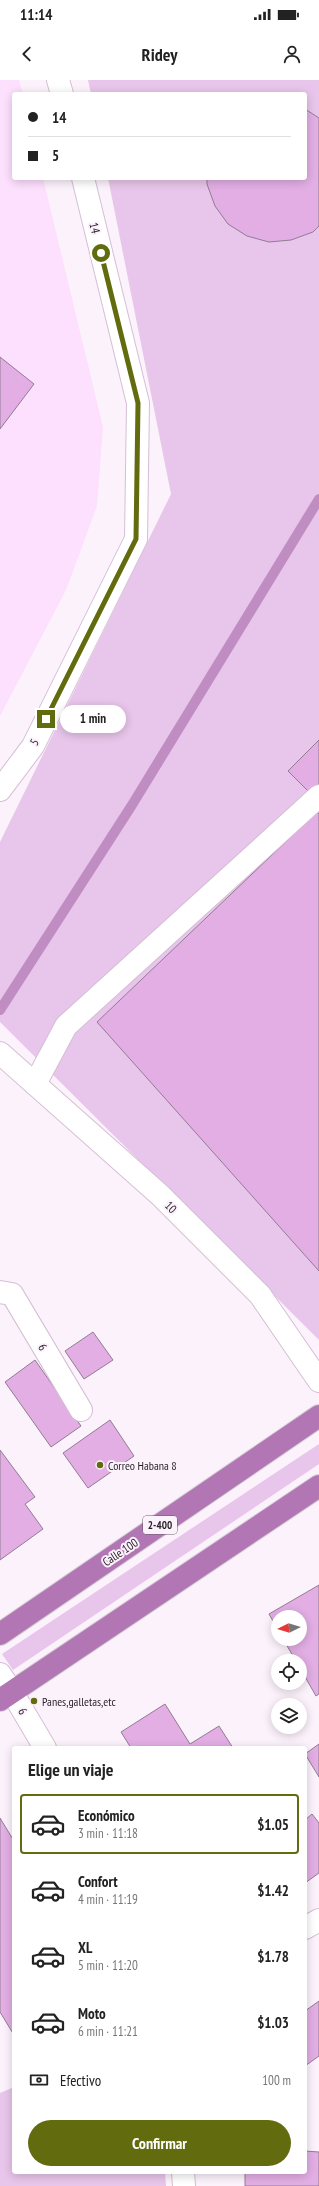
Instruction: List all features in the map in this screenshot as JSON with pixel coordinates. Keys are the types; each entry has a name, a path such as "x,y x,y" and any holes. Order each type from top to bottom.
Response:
{"highway":[{"name":"Calle 100","path":"0,1634 319,1416"},
{"path":"6,1696 319,1486"}],"street":[{"path":"58,80 61,92"},
{"name":"14","path":"83,180 138,403 136,539"},
{"name":"5","path":"0,790 33,746 136,539"},
{"path":"35,1084 66,1026 319,796"},
{"name":"10","path":"0,1054 160,1195 260,1295 319,1381"},
{"name":"6","path":"0,1292 12,1294 81,1410"},
{"name":"6","path":"0,1674 6,1696 44,1746"},
{"path":"307,1927 319,1920"},
{"path":"183,2174 184,2186"}],"shaded area":[{"path":"0,80 19,80 22,92 12,92 12,180 43,180 103,427 97,506 66,590 0,716"},
{"path":"88,80 319,80 319,1340 0,1022 0,842 171,494 108,180 307,180 307,92 91,92"},
{"path":"319,1444 319,1464 13,1670 2,1654"},
{"path":"12,2088 12,2174 165,2174 166,2186 0,2186 0,2093"}],"building":[{"path":"307,110 319,118 319,226 313,232 291,240 269,242 247,236 228,224 215,206 207,180 307,180"},
{"path":"0,357 34,384 0,429"},
{"path":"319,740 319,786 311,794 288,771"},
{"path":"317,812 319,814 319,1271 97,1022"},
{"path":"93,1332 113,1360 84,1379 65,1351"},
{"path":"35,1360 81,1426 51,1447 5,1382"},
{"path":"110,1420 134,1456 88,1488 63,1453"},
{"path":"0,1450 35,1497 25,1504 43,1529 0,1560"},
{"path":"319,1585 319,1694 316,1696 307,1680 307,1654 292,1654 287,1646 307,1646 307,1610 276,1610"},
{"path":"165,1704 190,1744 219,1726 232,1746 130,1746 121,1732"},
{"path":"319,1744 319,1777 307,1757 307,1753"},
{"path":"312,1814 319,1823 319,1873 307,1882 307,1818"},
{"path":"0,1818 12,1838 12,2032 0,2012"},
{"path":"319,2001 319,2056 307,2065 307,2010"},
{"path":"307,2151 319,2152 319,2186 245,2186 245,2174 307,2174"}],"waterway":[{"path":"0,1010 132,805 319,499"}],"place":[{"name":"Correo Habana 8","path":"100,1465"},
{"name":"Panes,galletas,etc","path":"34,1701"}],"route":[{"path":"46,719 136,539 138,403 101,253"}]}
